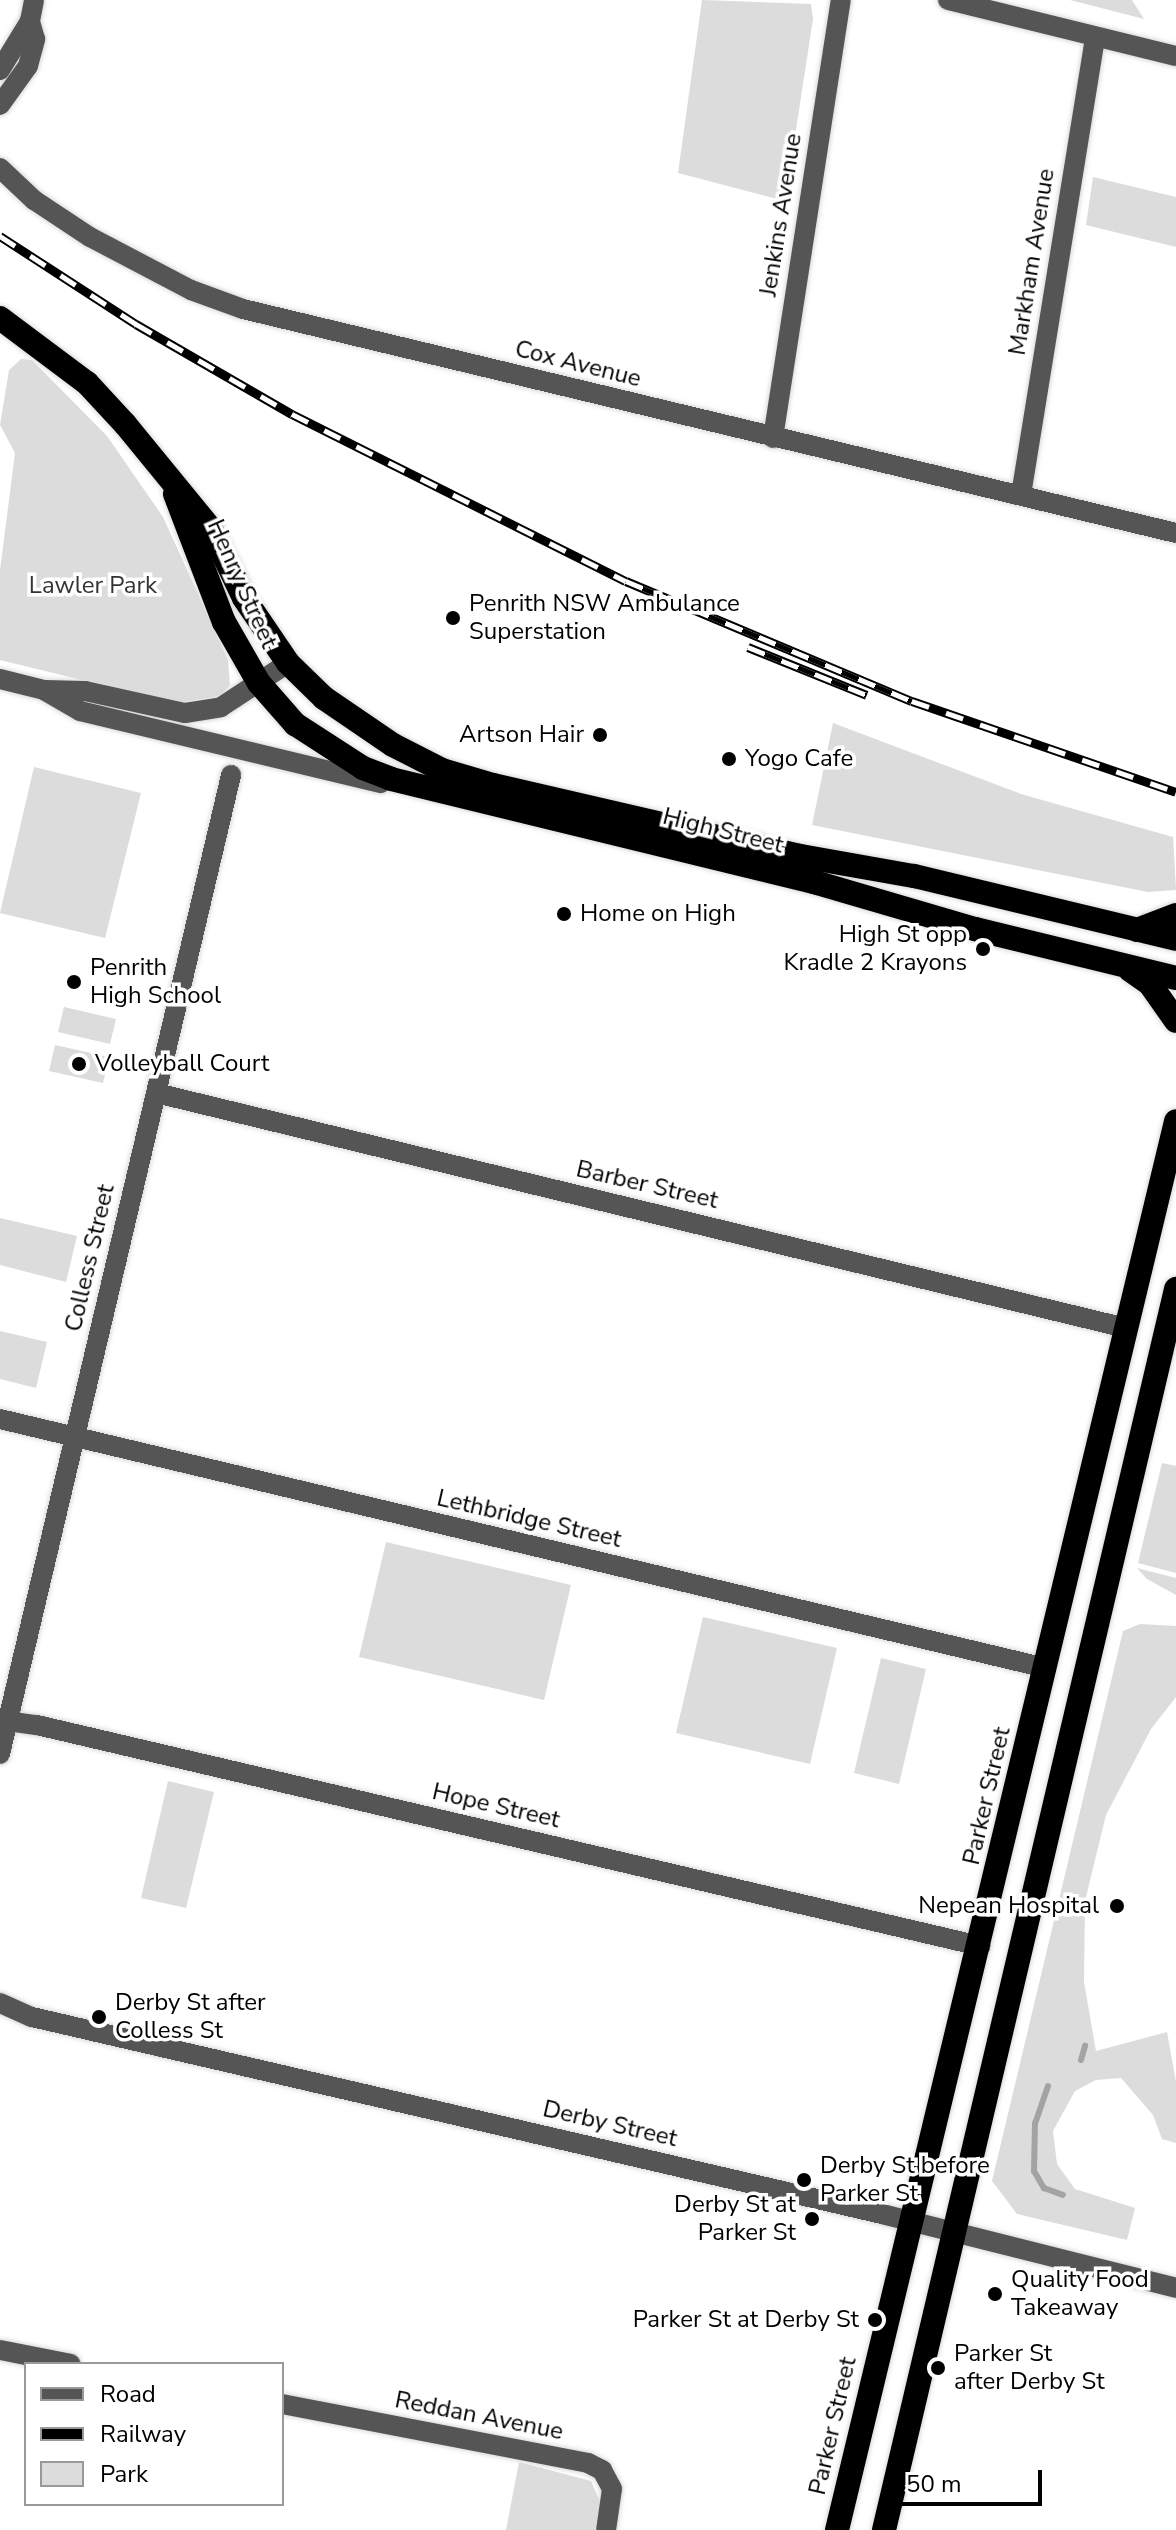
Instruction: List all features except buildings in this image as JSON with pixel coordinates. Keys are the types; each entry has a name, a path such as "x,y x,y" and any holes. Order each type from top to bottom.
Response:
{"highway":[{"name":"Henry Street","path":"0,318 87,383 211,529 244,598 288,663"},
{"name":"Henry Street","path":"170,481 224,622 274,703"},
{"name":"High Street","path":"288,663 351,718 442,770 667,826 914,876 1176,939"},
{"name":"High Street","path":"274,703 317,741 363,768 436,790 814,882 1176,978"},
{"path":"1137,930 1176,915"},
{"path":"1123,965 1150,984 1176,1021"},
{"name":"Parker Street","path":"837,2530 980,1946 1176,1121"},
{"path":"884,2530 1176,1289"}],"street":[{"path":"0,70 30,21 34,0"},
{"name":"Jenkins Avenue","path":"773,438 841,0"},
{"path":"948,0 1000,6 1095,37 1176,56"},
{"path":"0,105 28,66 35,39 30,21"},
{"name":"Markham Avenue","path":"1021,495 1095,37"},
{"name":"Cox Avenue","path":"0,168 34,200 90,237 191,290 243,309 1176,533"},
{"path":"0,679 44,690 85,691 185,713 221,707 288,663"},
{"path":"44,690 80,711 373,782 436,790"},
{"name":"Colless Street","path":"0,1754 4,1721 75,1437 231,775"},
{"name":"Barber Street","path":"156,1093 1126,1328"},
{"name":"Lethbridge Street","path":"0,1419 1046,1668"},
{"name":"Hope Street","path":"4,1721 980,1946"},
{"name":"Derby Street","path":"0,2003 32,2017 911,2222 1176,2288"},
{"name":"Derby Street","path":"0,2016 32,2017"},
{"path":"0,2350 61,2362"},
{"name":"Reddan Avenue","path":"284,2404 588,2463 602,2470 612,2489 606,2530"}],"green space":[{"path":"702,0 811,4 813,19 785,201 678,173"},
{"path":"1070,0 1132,0 1144,19"},
{"path":"1093,177 1176,197 1176,247 1086,225"},
{"name":"Lawler Park","path":"21,359 32,360 107,436 163,517 228,660 230,685 220,696 176,703 0,660 0,570 15,453 0,425 9,370"},
{"path":"833,723 1021,794 1173,837 1176,890 1148,892 812,825"},
{"path":"34,767 141,793 105,938 0,913"},
{"name":"Volleyball Court","path":"64,1007 116,1019 110,1044 58,1032"},
{"name":"Volleyball Court","path":"55,1045 109,1057 103,1083 49,1071"},
{"path":"0,1218 77,1236 66,1282 0,1265"},
{"path":"0,1331 47,1342 36,1388 0,1379"},
{"path":"1162,1463 1176,1466 1176,1573 1138,1563"},
{"path":"386,1542 571,1585 544,1700 359,1657"},
{"path":"1137,1568 1176,1578 1176,1595 1147,1579"},
{"path":"703,1617 837,1648 810,1764 676,1733"},
{"path":"1140,1624 1176,1626 1176,1697 1151,1729 1106,1815 1085,1901 1084,1982 1096,2051 1167,2032 1176,2082 1176,2143 1162,2139 1153,2115 1121,2078 1096,2080 1075,2091 1053,2131 1057,2164 1075,2189 1135,2208 1127,2240 1017,2214 992,2181 1123,1631"},
{"path":"881,1658 926,1669 899,1784 854,1773"},
{"path":"168,1781 214,1792 186,1908 141,1898"},
{"path":"519,2462 591,2481 601,2504 595,2530 506,2530"}],"waterway":[{"path":"1081,2060 1085,2046"},
{"path":"1048,2086 1035,2123 1034,2171 1044,2188 1063,2195"}],"railway":[{"path":"0,236 136,324 292,414 626,581 912,701 1176,792"},
{"path":"748,647 867,695"}],"place":[{"name":"Penrith NSW Ambulance Superstation","path":"453,618"},
{"name":"Artson Hair","path":"600,735"},
{"name":"Yogo Cafe","path":"729,759"},
{"name":"Home on High","path":"564,914"},
{"name":"High St opp Kradle 2 Krayons","path":"983,949"},
{"name":"Penrith High School","path":"74,982"},
{"name":"Volleyball Court","path":"79,1064"},
{"name":"Nepean Hospital","path":"1117,1906"},
{"name":"Derby St after Colless St","path":"99,2017"},
{"name":"Derby St before Parker St","path":"804,2180"},
{"name":"Derby St at Parker St","path":"812,2219"},
{"name":"Quality Food Takeaway","path":"995,2294"},
{"name":"Parker St at Derby St","path":"875,2320"},
{"name":"Parker St after Derby St","path":"938,2368"}]}
